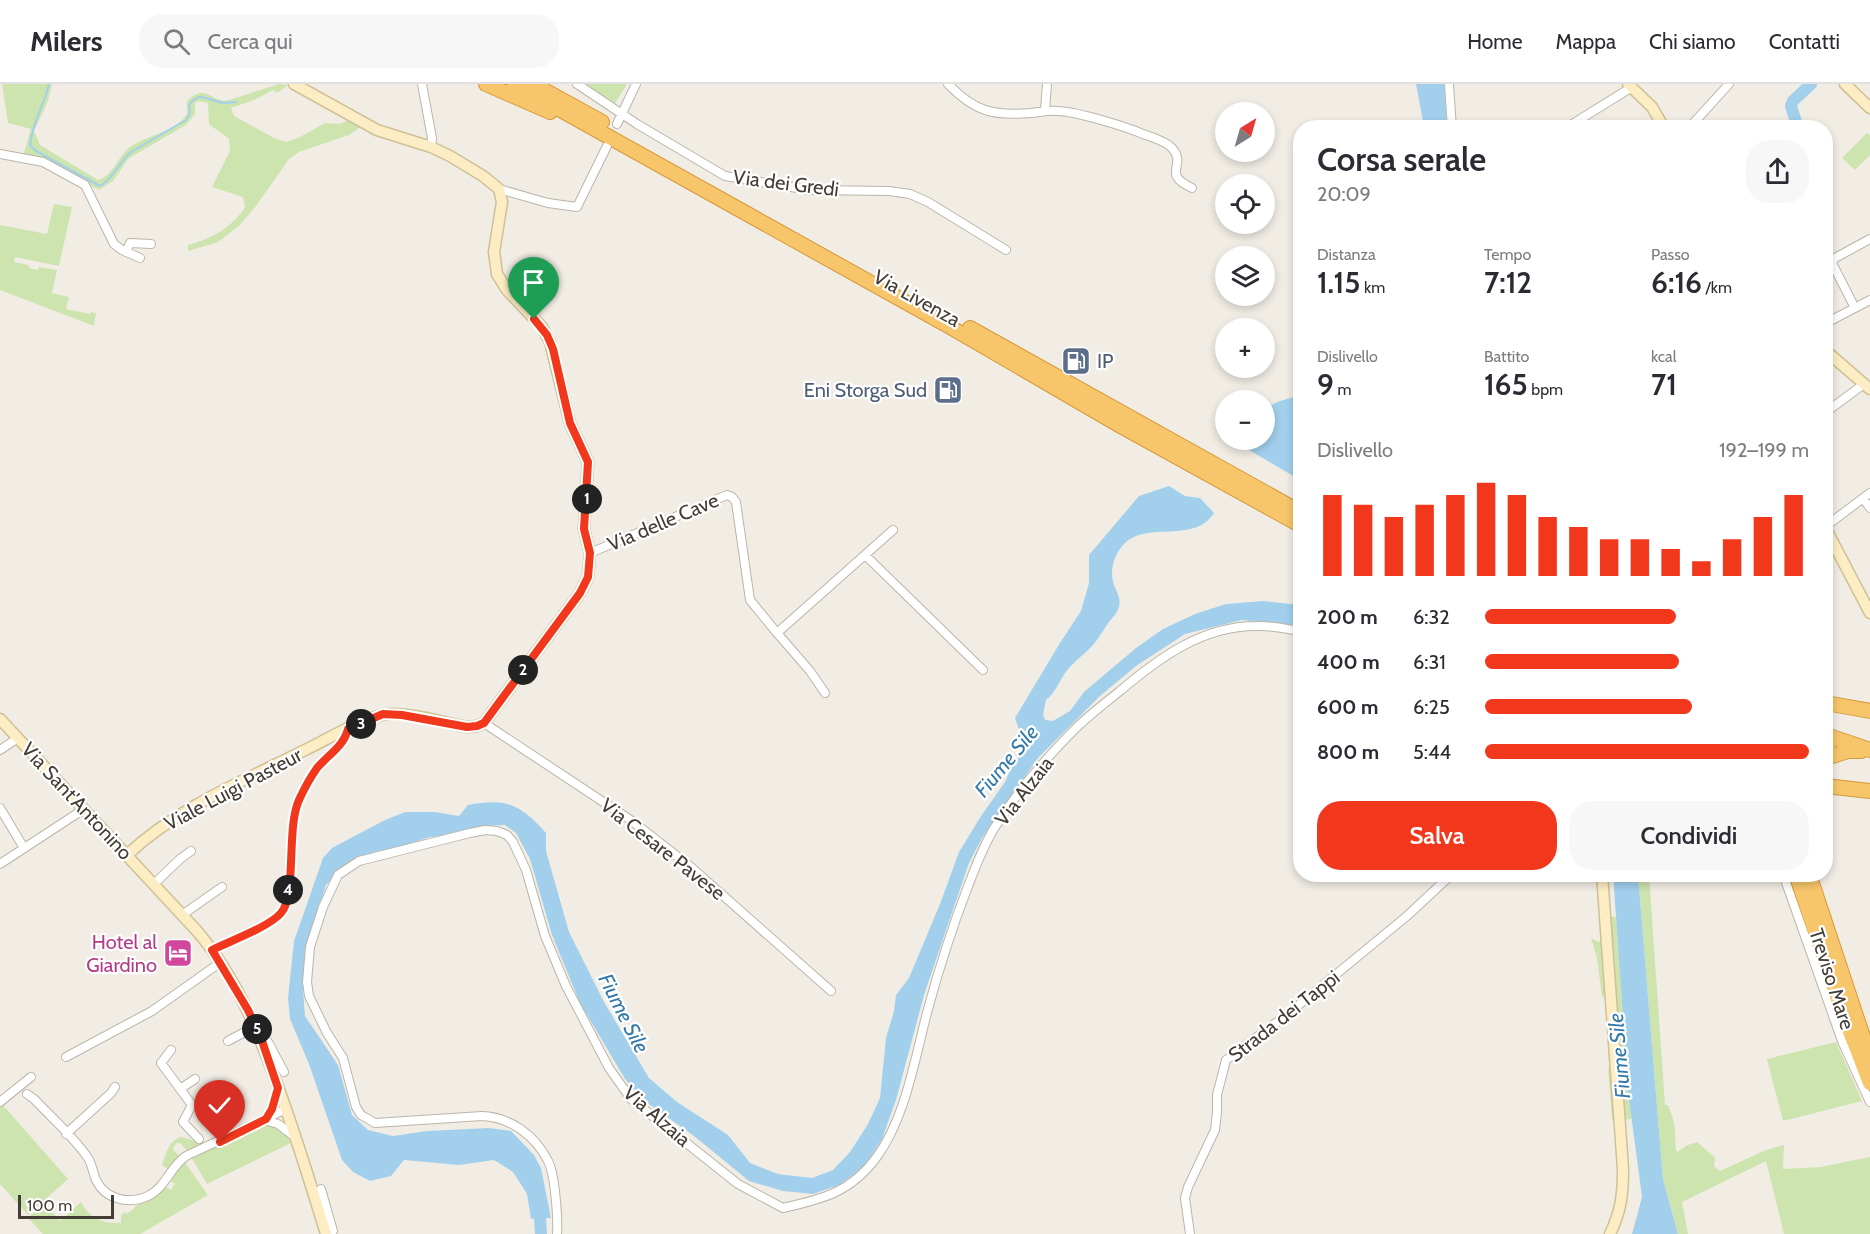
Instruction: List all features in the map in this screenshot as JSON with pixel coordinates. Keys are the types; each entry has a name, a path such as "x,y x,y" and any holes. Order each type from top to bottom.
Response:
{"highway":[{"path":"486,84 536,107 590,121"},
{"name":"Via Livenza","path":"514,84 590,121 1293,508"},
{"name":"Via Livenza","path":"533,84 704,190 1293,521"},
{"path":"549,84 590,121"},
{"path":"1833,704 1870,711"},
{"path":"1833,737 1870,750"},
{"path":"1833,756 1848,751 1870,750"},
{"path":"1833,787 1870,791"},
{"name":"Treviso Mare","path":"1799,882 1854,1044 1870,1083"},
{"name":"Treviso Mare","path":"1812,882 1870,1058"}],"street":[{"path":"294,84 377,130 431,147 450,156 483,176 499,189 548,203 577,207 607,146"},
{"path":"422,84 432,138 431,147"},
{"name":"Via dei Gredi","path":"577,84 725,176 809,190 889,191 910,194 928,202 1006,250"},
{"path":"617,124 636,84"},
{"path":"948,84 967,102 989,112 1012,114 1045,110 1079,114 1140,132 1171,146 1178,157 1176,177 1180,182 1192,188"},
{"path":"1045,110 1047,84"},
{"path":"1449,84 1451,120"},
{"path":"1696,120 1730,84"},
{"path":"1845,84 1870,108"},
{"path":"1578,120 1630,86 1653,107 1660,120"},
{"path":"0,154 43,162 86,185 114,244 140,258"},
{"path":"484,723 580,593 588,577 590,553 584,529 588,462 570,423 553,349 542,327 503,284 495,267 494,252 502,202 499,189"},
{"path":"1833,261 1835,258 1870,239"},
{"path":"126,252 130,243 151,244"},
{"path":"1833,265 1855,308"},
{"path":"1833,319 1870,300"},
{"path":"1833,357 1867,386 1833,408"},
{"path":"1833,527 1870,493"},
{"name":"Via delle Cave","path":"590,553 727,495 732,497 736,502 750,600 810,671 825,693"},
{"path":"1863,498 1870,508"},
{"path":"777,633 893,530"},
{"path":"1833,544 1870,613"},
{"path":"865,555 983,670"},
{"name":"Via Alzaia","path":"557,1234 548,1161 531,1138 512,1123 482,1116 375,1123 361,1115 356,1107 342,1058 314,1010 307,982 313,935 338,875 359,861 470,833 485,830 507,835 513,842 526,870 545,936 566,986 609,1068 631,1099 738,1184 783,1208 814,1201 841,1191 858,1179 883,1148 906,1092 935,985 976,866 995,826 1037,771 1088,717 1141,673 1173,651 1210,633 1232,628 1272,626 1293,630"},
{"name":"Viale Luigi Pasteur","path":"127,855 158,829 190,809 348,729 383,714 402,715 467,727 484,723"},
{"name":"Via Sant'Antonino","path":"0,719 154,884 220,962 261,1038 328,1234 333,1231 321,1189"},
{"name":"Via Cesare Pavese","path":"484,723 649,834 692,868 831,991"},
{"path":"212,950 267,923 281,912 286,902 288,888 292,823 296,807 314,774 342,743 348,729"},
{"path":"0,750 18,738"},
{"path":"0,808 24,848"},
{"path":"0,864 84,809"},
{"path":"154,884 180,858 191,851"},
{"name":"Strada dei Tappi","path":"1190,1234 1185,1198 1215,1130 1217,1095 1226,1060 1289,1013 1399,922 1443,882"},
{"path":"1603,882 1623,1169 1623,1195 1617,1219 1610,1234"},
{"path":"1786,882 1842,1041 1870,1102"},
{"path":"182,915 222,887"},
{"path":"66,1057 152,1011 220,962"},
{"path":"228,1041 256,1026"},
{"name":"Via Sant'Antonino","path":"261,1038 268,1042 284,1072"},
{"path":"171,1050 161,1063 192,1106 183,1122 199,1139"},
{"path":"0,1102 31,1077"},
{"path":"180,1089 195,1079"},
{"path":"66,1134 115,1088"},
{"path":"265,1120 272,1109 278,1088"},
{"path":"27,1094 87,1156 96,1181 103,1190 115,1198 131,1201 152,1193 177,1163 186,1156 286,1109"},
{"path":"265,1120 279,1124 295,1137"}],"green space":[{"path":"2,84 52,84 48,101 34,131 40,145 98,180 112,170 130,147 169,129 182,120 187,114 187,101 198,94 203,93 226,101 279,84 288,85 277,93 273,90 231,108 234,116 286,142 325,123 339,124 350,120 362,126 349,135 299,152 289,159 240,225 218,242 188,251 188,245 220,232 234,221 245,207 243,197 212,187 230,151 229,139 209,124 208,103 199,101 195,103 195,114 186,125 129,158 113,181 99,190 23,156 31,129 8,123"},
{"path":"584,84 627,84 615,103"},
{"path":"1867,133 1870,135 1870,155 1855,170 1842,158"},
{"path":"54,204 72,207 59,266 15,257 14,262 29,265 29,268 38,270 39,267 57,270 52,293 69,297 66,309 96,313 94,326 0,290 0,225 47,234"},
{"path":"1639,882 1649,882 1665,1105 1668,1105 1674,1121 1677,1152 1697,1142 1715,1158 1714,1166 1720,1171 1766,1150 1784,1145 1783,1169 1821,1167 1870,1157 1870,1234 1784,1234 1766,1161 1682,1202 1688,1234 1678,1234 1663,1179"},
{"path":"1604,916 1616,917 1632,1119 1612,1120 1608,1068 1612,1067 1607,995 1602,997 1597,958 1591,938 1598,942 1605,939"},
{"path":"1836,1042 1862,1101 1783,1121 1767,1059"},
{"path":"2,1104 68,1179 28,1215 0,1184 0,1105"},
{"path":"269,1123 286,1133 291,1143 207,1184 191,1157"},
{"path":"181,1137 196,1141 198,1145 187,1151 180,1143 176,1143 173,1149 179,1156 168,1169 162,1165 166,1152 173,1142"},
{"path":"184,1161 208,1195 140,1234 43,1234 28,1218 44,1203 60,1221 81,1202 84,1208 97,1219 121,1223 121,1215 125,1212 126,1214 166,1187 171,1190 175,1184 169,1180"}],"water":[{"path":"1416,84 1444,84 1447,120 1423,120"},
{"path":"1293,397 1293,476 1249,450 1275,450 1275,403"},
{"path":"1169,486 1185,496 1200,498 1214,513 1195,528 1146,533 1135,537 1121,547 1115,557 1112,574 1119,598 1118,609 1095,642 1067,671 1046,700 1043,714 1045,720 1053,721 1070,711 1084,692 1136,648 1163,629 1195,614 1226,604 1263,601 1293,604 1293,626 1242,620 1185,634 1136,666 1100,696 1038,758 982,838 969,863 924,995 896,1100 882,1139 865,1166 839,1185 813,1194 783,1191 749,1181 694,1136 642,1099 625,1079 580,1003 552,935 530,859 516,833 505,825 482,826 459,835 430,837 374,852 348,863 326,885 306,950 303,991 305,1016 338,1065 352,1115 368,1130 393,1136 427,1131 489,1128 511,1131 534,1155 541,1168 551,1218 531,1219 527,1194 513,1172 494,1160 459,1165 404,1160 391,1176 370,1181 353,1172 342,1160 309,1064 290,1019 288,998 294,941 323,858 332,848 405,812 435,812 459,816 468,805 493,802 503,803 520,810 546,833 546,851 569,932 604,1002 649,1078 677,1102 728,1135 750,1163 778,1174 812,1178 833,1170 850,1152 868,1124 880,1098 886,1038 896,995 909,978 959,852 1005,782 1013,764 1026,750 1015,718 1081,611 1089,583 1089,555 1139,496"},
{"path":"1614,882 1639,882 1663,1179 1678,1234 1632,1234 1642,1197 1629,1099"}],"waterway":[{"path":"49,84 30,145 36,151 100,186 109,179 131,152 186,120 190,113 189,105 196,98 201,97 223,103 236,102"},
{"path":"1795,120 1791,106 1793,101 1811,84"},
{"name":"Fiume Sile","path":"539,1204 541,1234"}],"place":[{"name":"IP","path":"1076,361"},
{"name":"Eni Storga Sud","path":"948,390"},
{"name":"Hotel al Giardino","path":"178,953"}],"route":[{"path":"220,1142 266,1119 276,1099 278,1088 261,1038 248,1010 212,950 267,923 281,912 286,902 288,888 294,812 314,774 322,762 342,743 348,729 383,714 402,715 467,727 484,723 580,593 588,577 590,553 584,529 588,462 570,423 553,349 542,327 534,319"}]}
